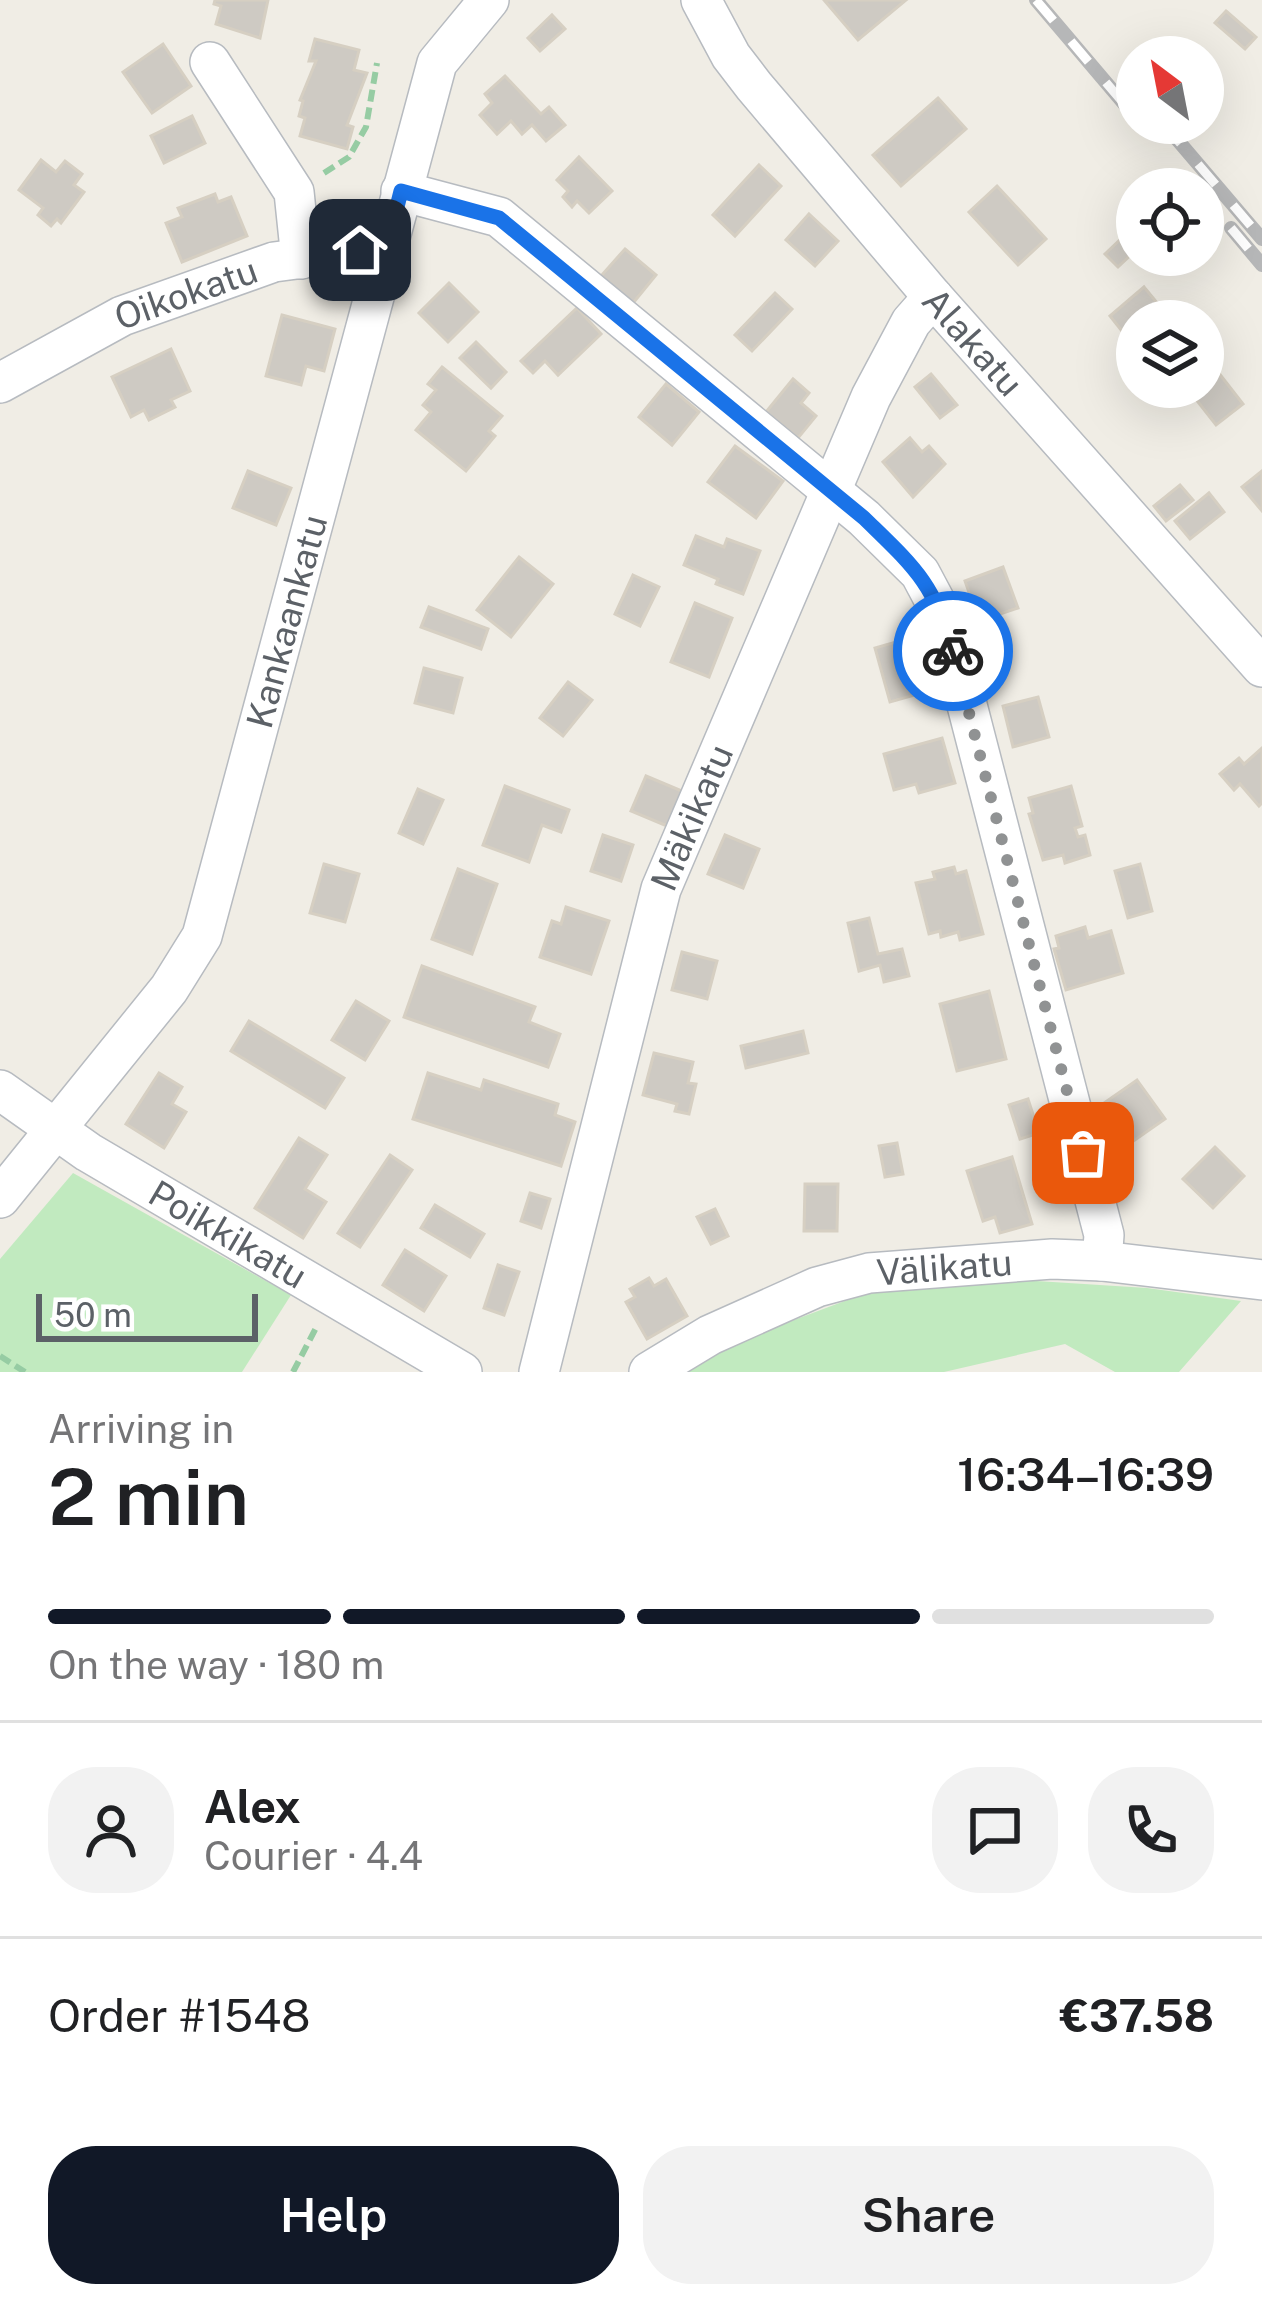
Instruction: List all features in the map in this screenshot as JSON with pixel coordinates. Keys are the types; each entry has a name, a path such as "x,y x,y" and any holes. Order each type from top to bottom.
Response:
{"street":[{"name":"Kankaankatu","path":"0,1198 169,989 202,935 437,63 489,0"},
{"name":"Alakatu","path":"701,0 730,56 754,86 1262,667"},
{"path":"210,62 295,192 302,259"},
{"path":"401,191 499,218 864,518 920,573 944,620 1104,1235 1102,1261"},
{"name":"Oikokatu","path":"0,383 122,316 274,262 387,247"},
{"name":"Mäkikatu","path":"539,1372 661,889 829,491 901,341 934,297"},
{"name":"Poikkikatu","path":"0,1090 56,1131 462,1372"},
{"name":"Välikatu","path":"650,1372 710,1335 796,1296 869,1273 1052,1259 1262,1280"}],"path":[{"path":"326,191 324,170 349,157 366,127 377,64"},
{"path":"293,1372 334,1296"},
{"path":"0,1356 25,1372"}],"green space":[{"path":"73,1173 291,1295 242,1372 0,1372 0,1259"},
{"path":"1021,1280 1147,1288 1241,1301 1179,1372 1115,1372 1065,1344 944,1372 685,1372 725,1346 866,1293"}],"building":[{"path":"215,0 268,0 260,38 216,24 221,6"},
{"path":"824,0 906,0 858,40"},
{"path":"1226,11 1256,37 1245,49 1215,23"},
{"path":"552,15 565,29 540,51 528,38"},
{"path":"315,39 359,50 354,70 367,73 347,125 353,127 347,149 300,136 305,118 299,116 300,100 316,61 309,61"},
{"path":"163,44 191,86 152,113 123,72"},
{"path":"505,76 541,114 549,107 565,125 546,141 532,125 522,134 511,121 497,134 480,115 492,103 485,94"},
{"path":"938,98 966,129 901,186 873,155"},
{"path":"192,116 205,143 164,163 151,136"},
{"path":"579,157 612,191 589,213 577,201 572,207 563,197 568,191 557,180"},
{"path":"41,160 56,172 65,161 82,174 74,185 84,192 61,223 57,219 51,226 38,215 43,208 19,190"},
{"path":"759,165 781,186 735,236 713,215"},
{"path":"997,186 1046,239 1018,265 969,212"},
{"path":"215,194 218,202 231,197 247,236 182,262 166,223 182,217 178,208"},
{"path":"809,214 838,241 815,266 786,240"},
{"path":"1116,244 1116,265 1105,254"},
{"path":"625,249 656,275 633,303 601,276"},
{"path":"449,283 478,312 448,342 419,313"},
{"path":"1144,287 1155,300 1129,300"},
{"path":"775,293 792,309 752,351 735,335"},
{"path":"577,308 601,334 558,375 545,361 533,373 521,361"},
{"path":"282,315 335,329 324,371 306,366 301,385 266,376"},
{"path":"476,342 506,372 491,388 460,358"},
{"path":"171,349 190,391 171,400 175,407 149,420 144,410 131,417 112,377"},
{"path":"442,367 502,416 489,431 495,436 466,471 416,430 431,412 423,405 436,390 428,384"},
{"path":"931,374 957,405 940,418 915,387"},
{"path":"793,379 809,393 801,403 816,416 798,438 766,412"},
{"path":"1224,380 1243,404 1216,425 1203,408 1224,408"},
{"path":"666,384 699,412 672,445 639,417"},
{"path":"910,438 922,452 929,446 945,464 913,497 883,462"},
{"path":"735,446 783,481 756,518 708,482"},
{"path":"248,471 291,488 276,525 233,508"},
{"path":"1262,471 1262,511 1242,487"},
{"path":"1180,485 1193,500 1166,521 1154,506"},
{"path":"1209,493 1224,512 1190,539 1175,521"},
{"path":"696,536 724,547 727,539 760,551 743,594 684,565"},
{"path":"519,557 553,584 511,637 477,610"},
{"path":"1003,567 1018,608 979,621 965,581"},
{"path":"633,575 659,587 640,626 615,614"},
{"path":"695,603 732,618 709,677 671,662"},
{"path":"429,607 488,629 481,649 421,627"},
{"path":"913,637 929,691 890,702 875,648"},
{"path":"424,668 462,678 453,713 415,703"},
{"path":"568,682 592,700 563,736 540,718"},
{"path":"1038,697 1049,737 1013,747 1003,706"},
{"path":"942,738 955,783 919,793 916,784 894,790 884,754"},
{"path":"1262,748 1259,806 1240,784 1234,790 1220,774 1239,758 1244,764"},
{"path":"646,776 682,791 667,826 631,811"},
{"path":"505,786 569,810 561,832 542,825 529,862 483,845"},
{"path":"1071,786 1082,826 1075,828 1078,837 1085,835 1090,855 1065,863 1063,855 1043,860 1029,798"},
{"path":"418,789 443,800 423,844 399,833"},
{"path":"603,835 633,845 621,881 591,871"},
{"path":"725,835 759,849 743,888 708,874"},
{"path":"324,864 359,874 345,922 310,913"},
{"path":"1140,864 1152,911 1128,918 1115,871"},
{"path":"954,867 956,874 966,871 983,934 960,940 958,932 941,937 940,931 929,934 916,883 935,879 933,872"},
{"path":"458,869 497,884 472,954 432,939"},
{"path":"566,907 609,921 591,974 540,957 552,921 561,924"},
{"path":"869,918 878,954 902,949 909,976 884,982 880,965 859,971 848,923"},
{"path":"1085,927 1088,938 1111,931 1123,973 1066,990 1054,949 1059,948 1056,936"},
{"path":"682,952 717,961 707,999 672,990"},
{"path":"422,966 535,1007 529,1022 560,1034 548,1067 404,1017"},
{"path":"989,991 1006,1059 957,1071 940,1004"},
{"path":"356,1001 389,1021 365,1060 332,1040"},
{"path":"249,1021 344,1078 325,1108 231,1051"},
{"path":"803,1031 808,1053 746,1068 741,1046"},
{"path":"654,1053 693,1062 688,1083 696,1084 689,1114 675,1111 677,1104 643,1095"},
{"path":"159,1073 182,1087 172,1104 186,1112 164,1148 126,1124"},
{"path":"428,1073 481,1090 484,1080 558,1104 555,1115 575,1122 561,1166 413,1119"},
{"path":"1137,1080 1165,1119 1132,1142 1104,1103"},
{"path":"1028,1099 1039,1133 1020,1139 1009,1105"},
{"path":"299,1138 327,1155 305,1189 326,1202 303,1238 255,1208"},
{"path":"897,1143 903,1174 885,1177 879,1146"},
{"path":"1215,1147 1244,1176 1213,1208 1183,1179"},
{"path":"390,1155 412,1170 360,1247 338,1233"},
{"path":"1012,1157 1032,1224 1000,1233 995,1217 983,1221 967,1171"},
{"path":"805,1184 838,1184 837,1231 804,1231"},
{"path":"530,1193 550,1199 541,1228 521,1221"},
{"path":"435,1205 484,1234 470,1257 421,1228"},
{"path":"715,1209 728,1236 711,1244 697,1217"},
{"path":"405,1250 446,1276 424,1311 383,1285"},
{"path":"498,1265 519,1272 504,1315 484,1308"},
{"path":"649,1278 654,1286 666,1279 687,1316 647,1339 626,1302 635,1297 630,1289"}],"railway":[{"path":"1036,0 1116,94"},
{"path":"1181,144 1262,239"},
{"path":"1231,228 1262,265"}],"way so far":[{"path":"953,651 1083,1153"}],"route":[{"path":"360,250 387,247 401,191 499,218 864,518 920,573 944,620 953,651"}]}
